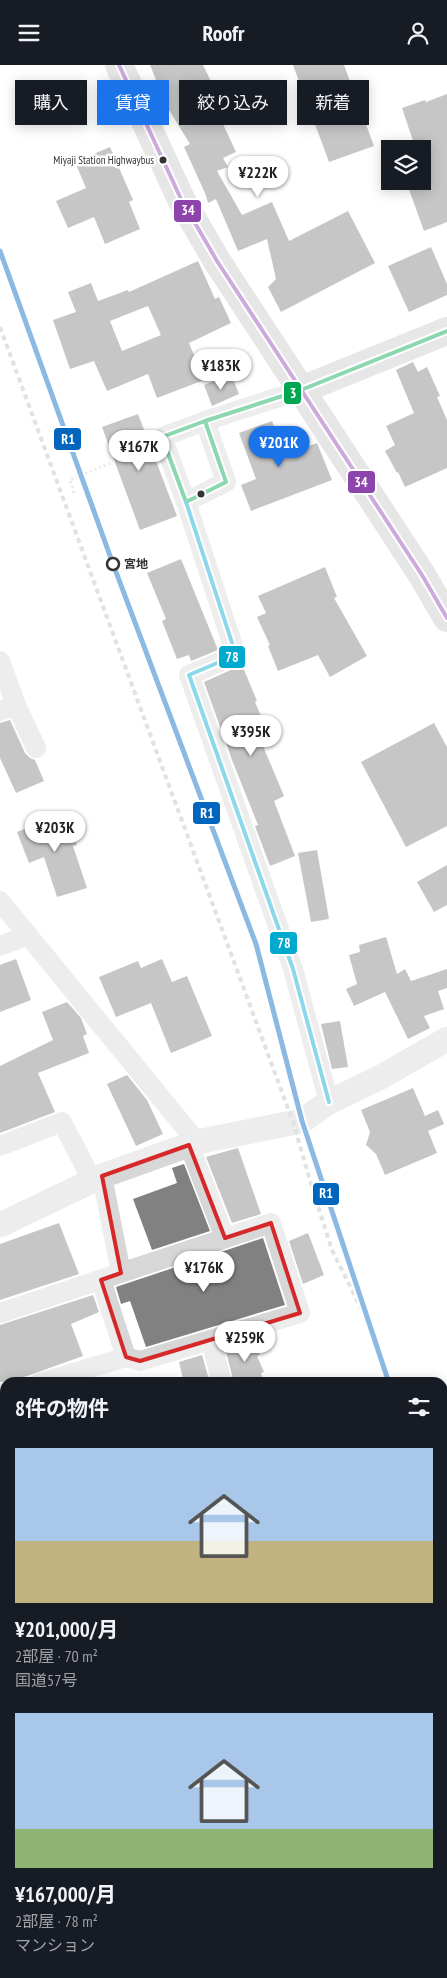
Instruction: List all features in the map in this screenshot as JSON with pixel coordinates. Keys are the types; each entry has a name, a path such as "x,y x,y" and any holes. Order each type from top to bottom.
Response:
{"highway":[{"path":"119,65 186,207 241,300 422,575 447,618"}],"main road":[{"path":"301,390 447,331"}],"street":[{"path":"301,390 162,437 186,502 236,655 189,675 293,969 329,1102"},
{"path":"186,502 226,482 205,421"},
{"path":"0,661 8,708 36,748"},
{"path":"0,901 193,1143 225,1238"},
{"path":"0,946 28,935"},
{"path":"0,1225 97,1179 193,1143 302,1121 329,1102 381,1077 447,1039"},
{"path":"0,1146 62,1122 97,1179 121,1273"},
{"path":"0,1313 271,1223 300,1313 140,1361 126,1357 60,1377"},
{"path":"101,1280 126,1357"},
{"path":"211,1340 220,1377"}],"path":[{"path":"74,493 70,480 113,462"}],"highlighted area":[{"path":"189,1145 225,1238 271,1223 300,1313 140,1361 126,1357 101,1280 121,1273 102,1176"}],"building":[{"path":"150,65 203,65 210,80 179,80 179,125 223,125 236,152 223,158 228,167 217,171 242,215 272,202 289,241 348,211 375,263 281,312 268,287 276,279 267,239 238,251 216,199 208,203 184,147 190,144 169,110 169,80 156,80"},
{"path":"293,65 344,65 350,80 299,80"},
{"path":"447,94 447,222 424,231 409,190 431,190 431,140 413,140 402,108 425,100 426,102"},
{"path":"315,125 366,125 374,146 329,162"},
{"path":"110,147 133,200 129,202 140,229 105,244 94,217 68,228 56,201 86,188 75,162"},
{"path":"431,247 447,284 447,295 409,312 388,266"},
{"path":"198,261 215,299 219,297 231,323 189,343 204,380 157,398 148,374 107,391 94,361 70,369 53,320 76,312 68,292 91,283 98,301 128,290 129,292","holes":["148,306 161,335 122,351 110,321"]},
{"path":"413,362 418,372 427,367 440,396 437,397 447,420 447,468 405,487 385,451 395,445 386,426 414,413 396,370"},
{"path":"219,379 221,384 233,379 239,394 212,406 204,385"},
{"path":"138,414 177,516 140,530 102,427"},
{"path":"272,421 285,455 317,443 332,480 251,511 241,485 256,479 239,433"},
{"path":"181,559 218,650 191,661 189,655 177,659 162,621 166,619 147,573"},
{"path":"325,567 337,597 334,598 367,656 330,677 318,655 278,671 268,646 270,645 257,617 266,613 258,596"},
{"path":"242,665 272,742 263,746 284,796 274,801 295,856 270,866 255,826 258,825 204,682"},
{"path":"10,720 25,753 35,760 44,781 16,793 0,758 0,723"},
{"path":"434,723 447,747 447,826 406,847 361,762"},
{"path":"65,813 77,845 73,846 87,888 57,897 44,857 29,863 17,832"},
{"path":"317,850 329,919 311,922 298,853"},
{"path":"447,865 447,905 434,912 417,882"},
{"path":"386,937 397,974 405,969 411,981 447,969 447,988 438,991 444,1009 424,1016 430,1028 408,1039 385,992 354,1006 346,989 357,984 349,955 360,952 359,945"},
{"path":"16,959 31,1000 0,1012 0,965"},
{"path":"162,959 172,982 187,976 212,1036 171,1053 151,1003 116,1017 99,977 138,961 141,968"},
{"path":"67,1002 81,1018 87,1034 83,1036 89,1053 38,1073 55,1112 0,1133 0,1066 53,1040 42,1012"},
{"path":"340,1021 348,1067 332,1069 321,1024"},
{"path":"127,1075 147,1100 163,1134 136,1146 107,1084"},
{"path":"413,1088 425,1116 438,1110 444,1124 428,1131 437,1153 385,1175 376,1154 366,1145 370,1132 361,1110"},
{"path":"238,1148 261,1214 232,1223 206,1157"},
{"path":"184,1164 210,1231 152,1250 133,1199 177,1183 172,1168"},
{"path":"59,1223 79,1274 0,1300 0,1244"},
{"path":"308,1233 324,1275 303,1284 289,1241"},
{"path":"263,1238 285,1305 146,1347 130,1301 121,1304 116,1287"},
{"path":"93,1295 99,1312 71,1324 83,1356 24,1377 0,1377 0,1325"},
{"path":"253,1340 260,1355 257,1356 264,1372 261,1373 262,1377 232,1377 225,1348"},
{"path":"202,1355 208,1377 183,1377 179,1362"}],"railway":[{"path":"0,327 293,1122 332,1250 369,1324"}],"transit line":[{"name":"34","path":"119,65 181,199 217,261 422,575 447,618"},
{"name":"R1","path":"0,251 113,564 256,944 302,1121 387,1377"},
{"name":"3","path":"205,421 226,482 186,502 162,437 205,421 301,390 447,331"},
{"name":"78","path":"186,502 236,655 189,675 293,969 329,1102"}],"place":[{"name":"Miyaji Station Highwaybus","path":"163,160"},
{"name":"宮地","path":"113,564"}]}
